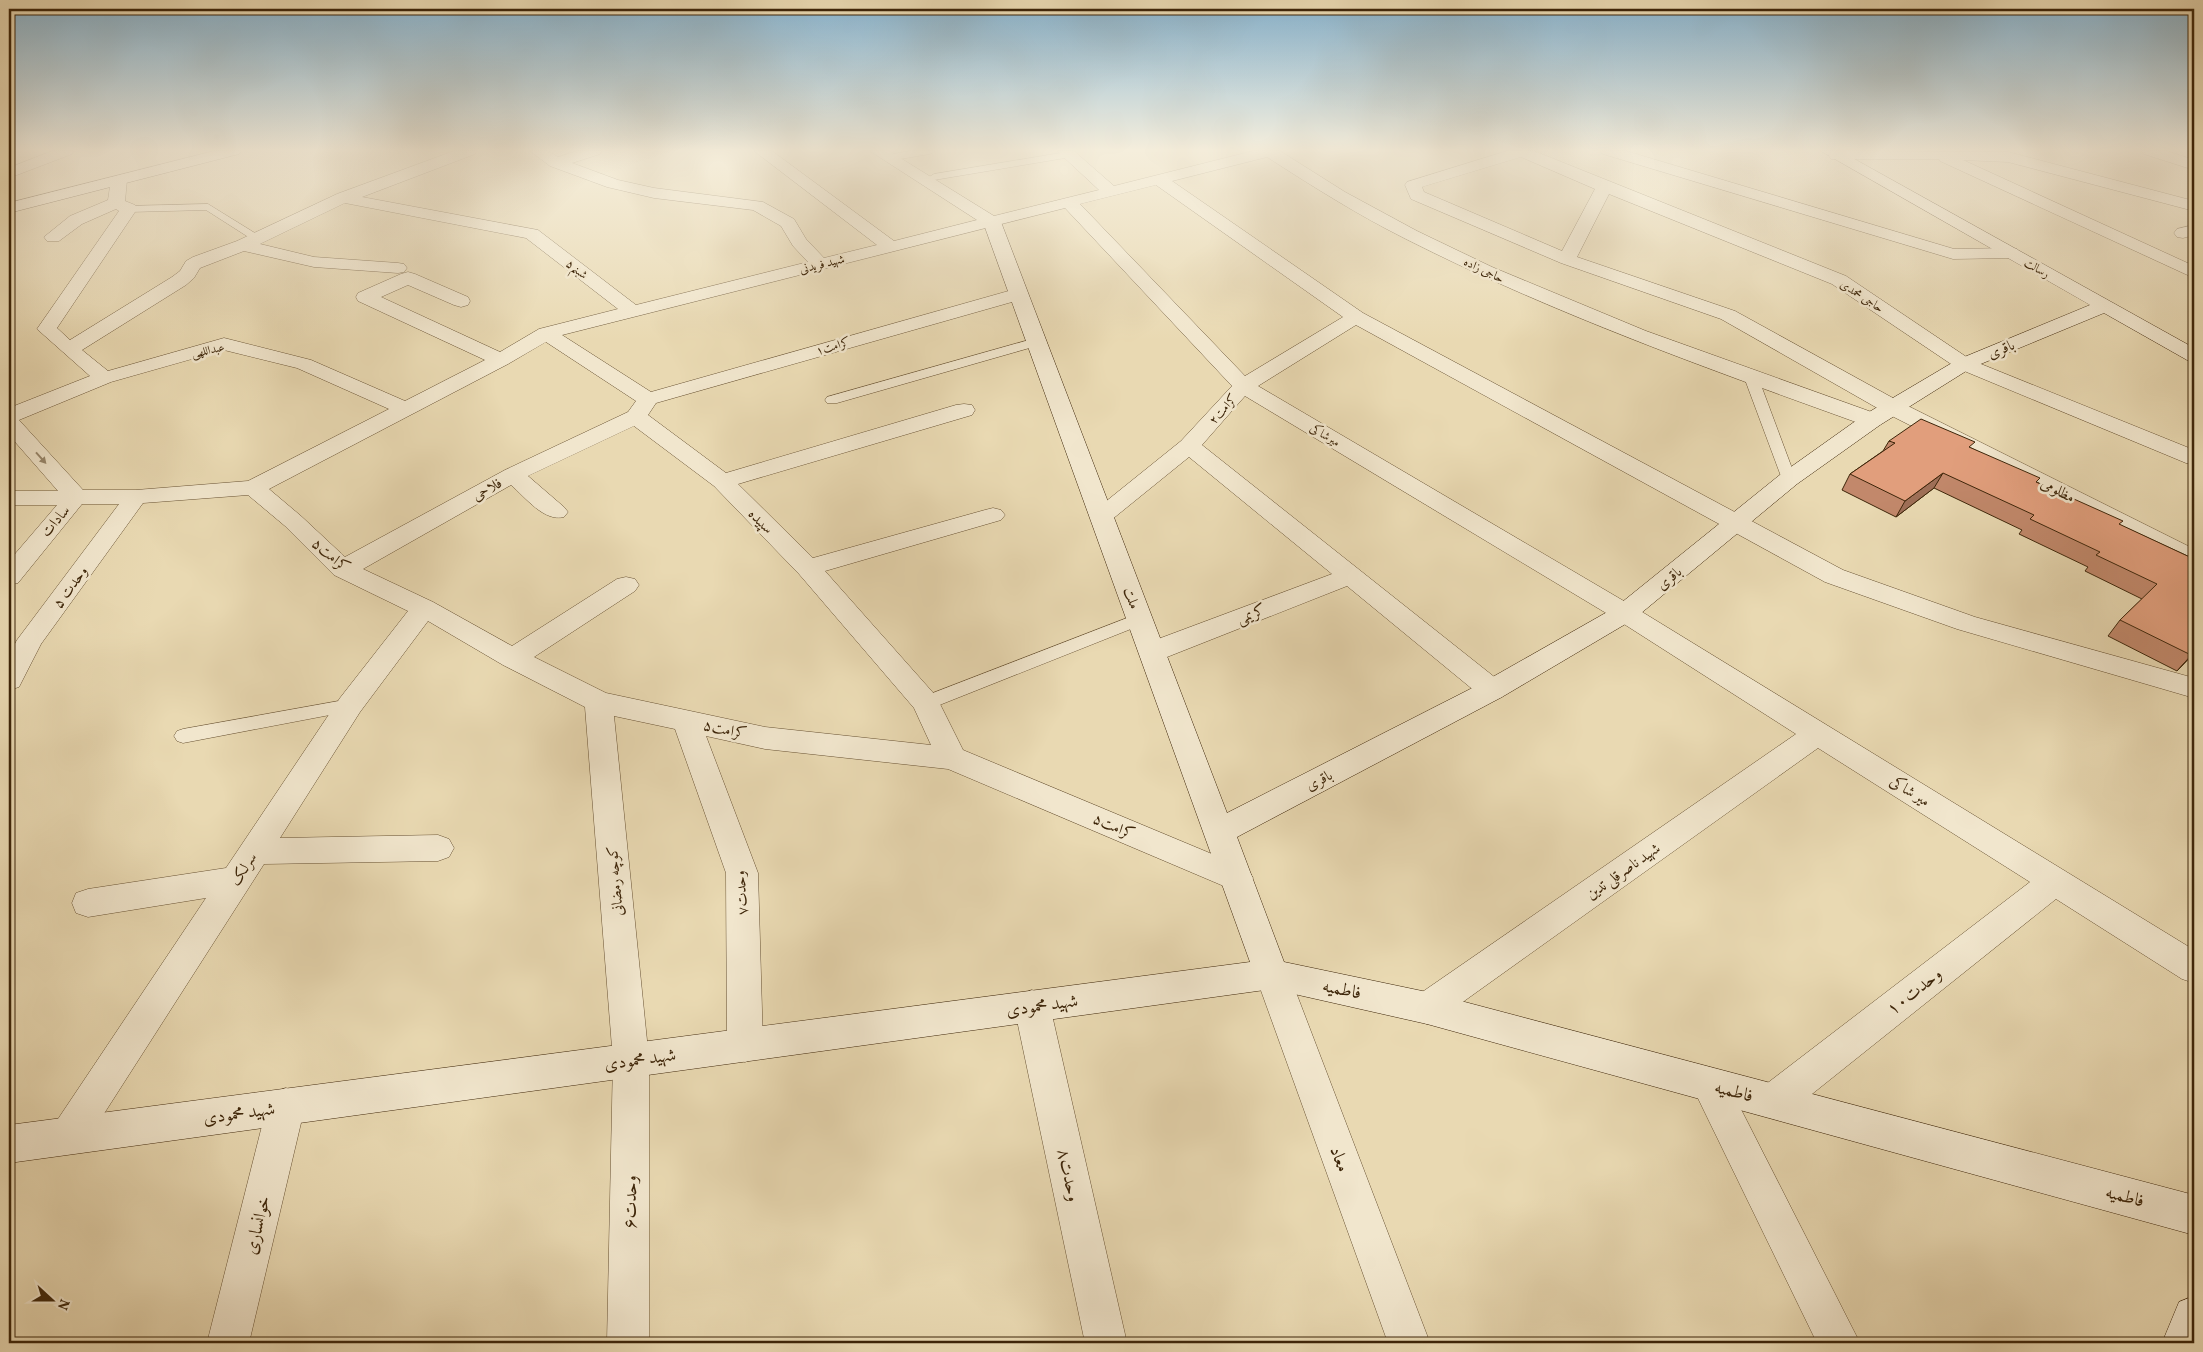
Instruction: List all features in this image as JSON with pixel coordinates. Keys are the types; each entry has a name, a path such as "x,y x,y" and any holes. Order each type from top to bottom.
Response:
{"street":[{"path":"53,237 76,220 95,214"},
{"path":"104,378 47,329 117,214"},
{"path":"70,349 179,281 199,261 250,241 308,214"},
{"name":"شبنم۵","path":"427,214 532,234 632,311"},
{"path":"772,214 788,223 799,242 820,264"},
{"path":"846,214 891,247"},
{"path":"979,214 992,222"},
{"name":"شهید فریدنی","path":"253,488 500,360 546,333 1022,214"},
{"name":"میرشاکی","path":"1080,214 1243,386 1625,613"},
{"path":"1208,214 1356,317 1834,576 1966,623 2194,688"},
{"name":"حاجی زاده","path":"1369,214 1516,286 1751,377 1872,420"},
{"name":"مظلومی","path":"1462,214 1567,259 1728,315 1894,408 2194,558"},
{"path":"1567,259 1590,214"},
{"name":"حاجی محمدی","path":"1675,214 1839,280 1964,364 2194,458"},
{"path":"1819,214 1953,254 2011,253"},
{"name":"رسالت","path":"1941,214 2194,356"},
{"path":"2068,214 2194,272"},
{"name":"ملت","path":"992,222 1272,974"},
{"path":"250,241 314,262 398,268"},
{"path":"461,301 408,278 365,297 500,360"},
{"name":"کرامت۱","path":"642,408 1019,294"},
{"name":"باقری","path":"1219,832 1492,690 1625,613 1789,479 1872,420 1964,364 2105,306"},
{"name":"کرامت۲","path":"1102,516 1189,446 1243,386 1356,317"},
{"name":"سپیده","path":"546,333 642,408 722,481 808,568 926,703 952,758"},
{"name":"عبداللهی","path":"9,416 104,378 224,344 304,364 406,409"},
{"name":"فلاحی","path":"344,569 513,475 642,408"},
{"path":"722,481 964,410"},
{"name":"سادات","path":"9,422 76,497 9,577"},
{"path":"1189,446 1492,690"},
{"path":"513,475 556,512"},
{"path":"9,498 136,497 253,488"},
{"name":"کرامت۵","path":"253,488 293,521 344,569 424,608 598,702 765,738 952,758 1237,878"},
{"name":"وحدت ۵","path":"9,680 30,640 136,497"},
{"path":"808,568 993,515"},
{"name":"کریمی","path":"1152,652 1350,576"},
{"path":"514,658 626,585"},
{"name":"سرلک","path":"69,1136 350,705 424,608"},
{"name":"میر شاکی","path":"1625,613 2194,968"},
{"name":"کوچه رمضانی","path":"598,702 631,1060"},
{"name":"۷وحدت","path":"686,721 742,873 745,1045"},
{"name":"شهید ناصرقلی تدین","path":"1427,1008 1818,734"},
{"path":"255,851 438,848"},
{"path":"88,904 236,880"},
{"name":"وحدت۱۰","path":"1774,1101 2054,881"},
{"name":"شهید محمودی","path":"9,1144 1272,974"},
{"name":"فاطمیه","path":"1272,974 1427,1008 2194,1215"},
{"name":"معاد","path":"1272,974 1409,1343"},
{"name":"وحدت۸","path":"1032,1006 1106,1343"},
{"name":"وحدت۶","path":"628,1343 631,1060"},
{"path":"1709,1084 1839,1343"},
{"name":"خوانساری","path":"228,1343 286,1106"},
{"path":"2184,1343 2194,1317"}],"lane":[{"path":"217,214 250,241"},
{"path":"832,400 1036,342"},
{"path":"1751,377 1789,479"},
{"path":"926,703 1140,619"},
{"path":"184,736 350,705"}],"building":[{"path":"1921,419 1975,442 1969,447 2040,478 2036,482 2123,521 2119,524 2194,559 2194,652 2191,655 2120,620 2157,584 2096,555 2100,552 2030,519 2034,515 1943,473 1905,501 1850,474 1895,443 1889,441"}]}
